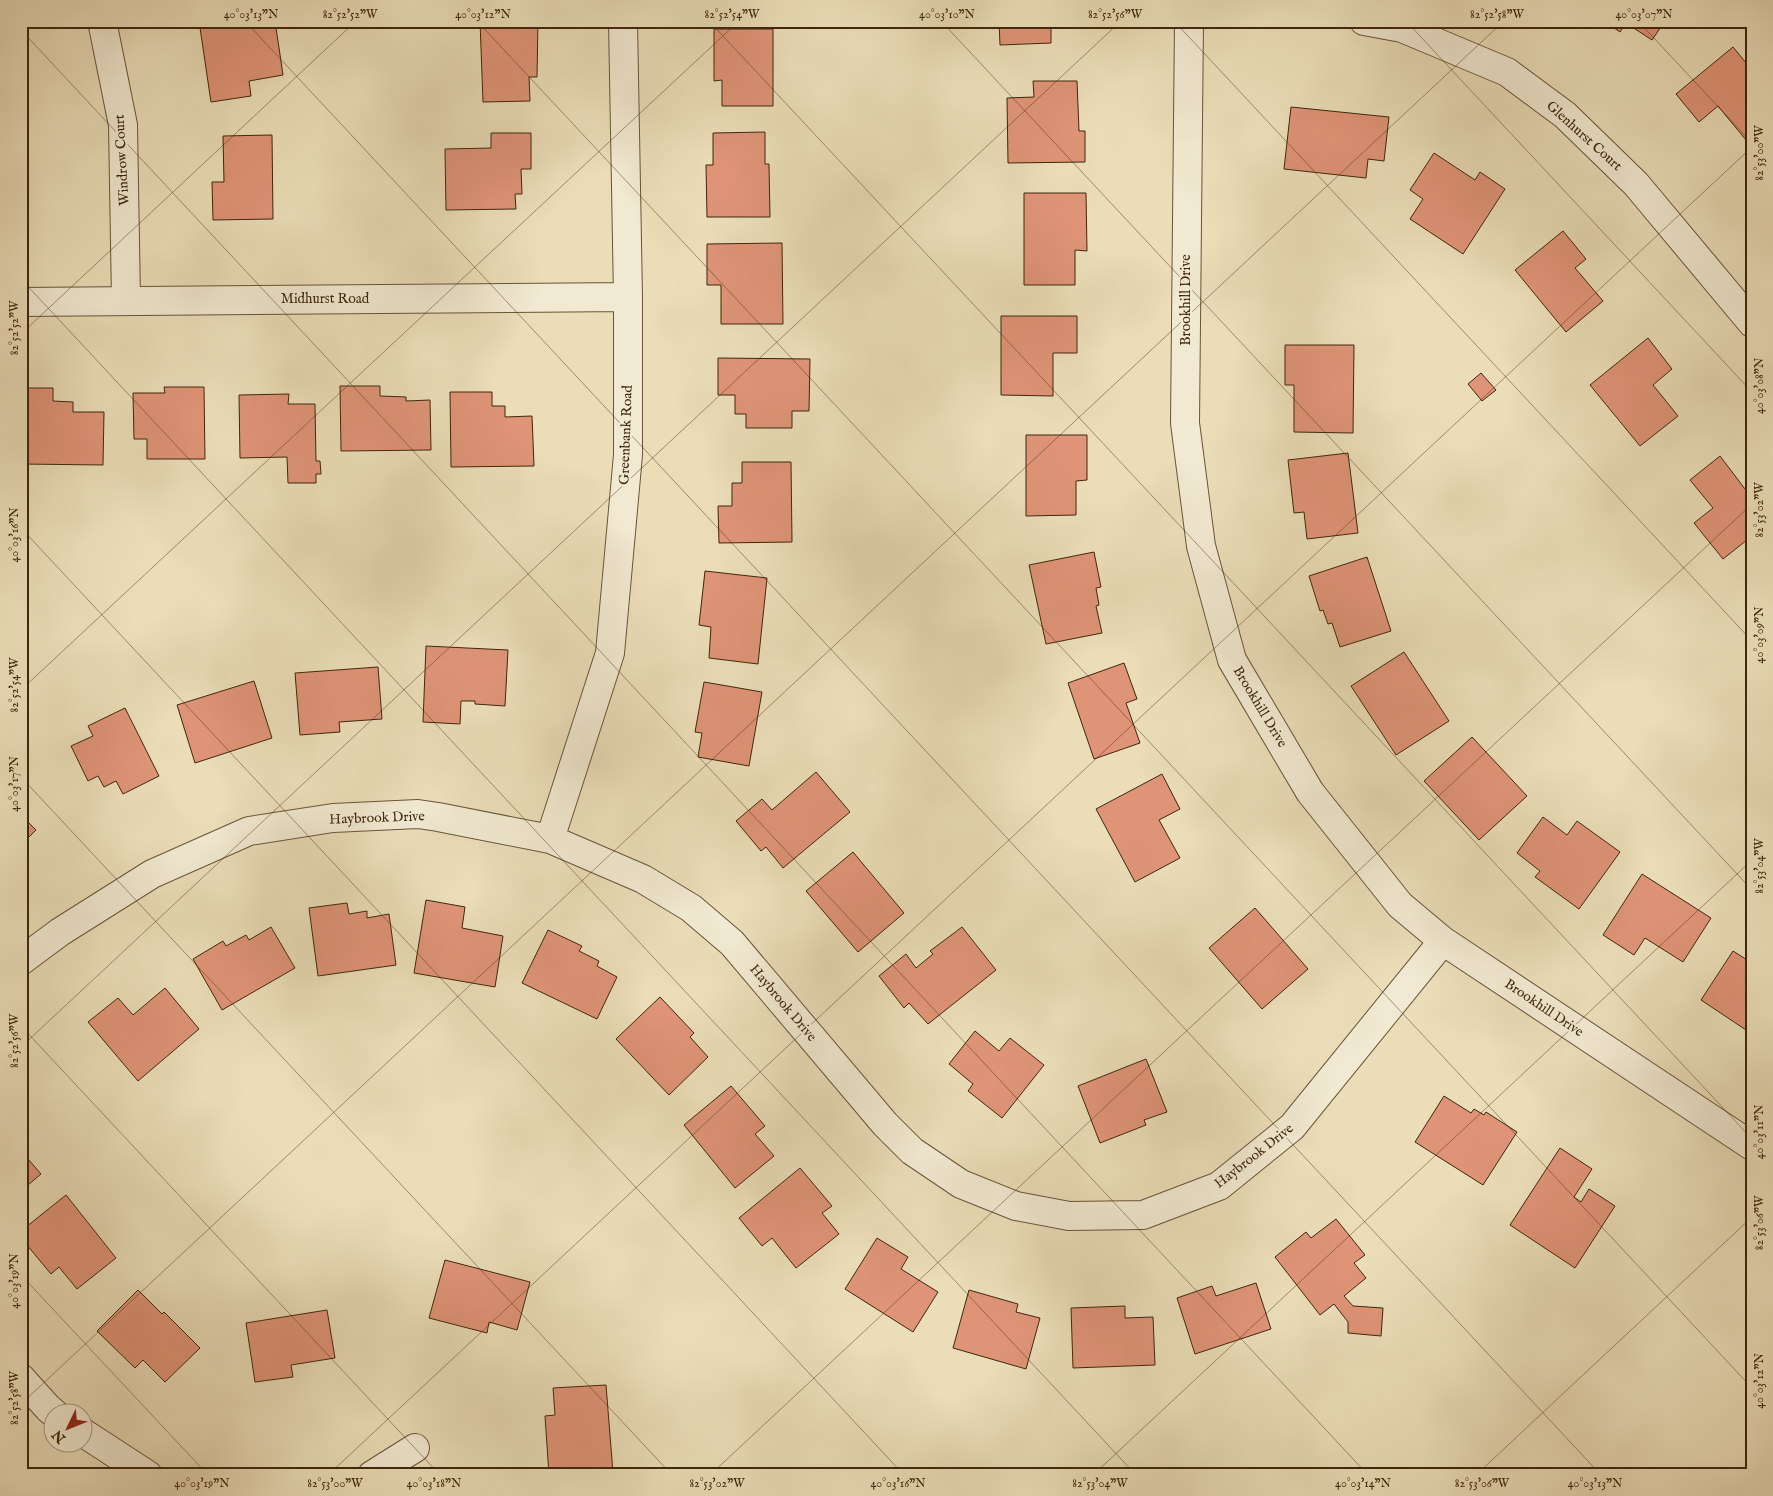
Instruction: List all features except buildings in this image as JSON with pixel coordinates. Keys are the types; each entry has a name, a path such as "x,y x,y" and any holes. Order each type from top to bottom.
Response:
{"street":[{"name":"Windrow Court","path":"102,21 123,126 126,301"},
{"name":"Greenbank Road","path":"550,839 610,653 628,455 628,297 623,21"},
{"name":"Brookhill Drive","path":"1189,21 1185,423 1201,546 1232,660 1310,792 1400,905 1443,941 1752,1146"},
{"name":"Glenhurst Court","path":"1364,21 1402,28 1507,72 1565,115 1636,184 1752,323"},
{"name":"Midhurst Road","path":"21,302 628,297"},
{"name":"Haybrook Drive","path":"21,961 60,932 152,874 248,831 334,818 418,814 550,839 643,879 691,908 732,942 873,1111 912,1151 961,1184 1016,1206 1069,1216 1143,1215 1219,1186 1292,1127 1443,941"},
{"path":"21,1378 44,1404"},
{"path":"92,1439 148,1475"},
{"path":"372,1475 414,1448"}]}
